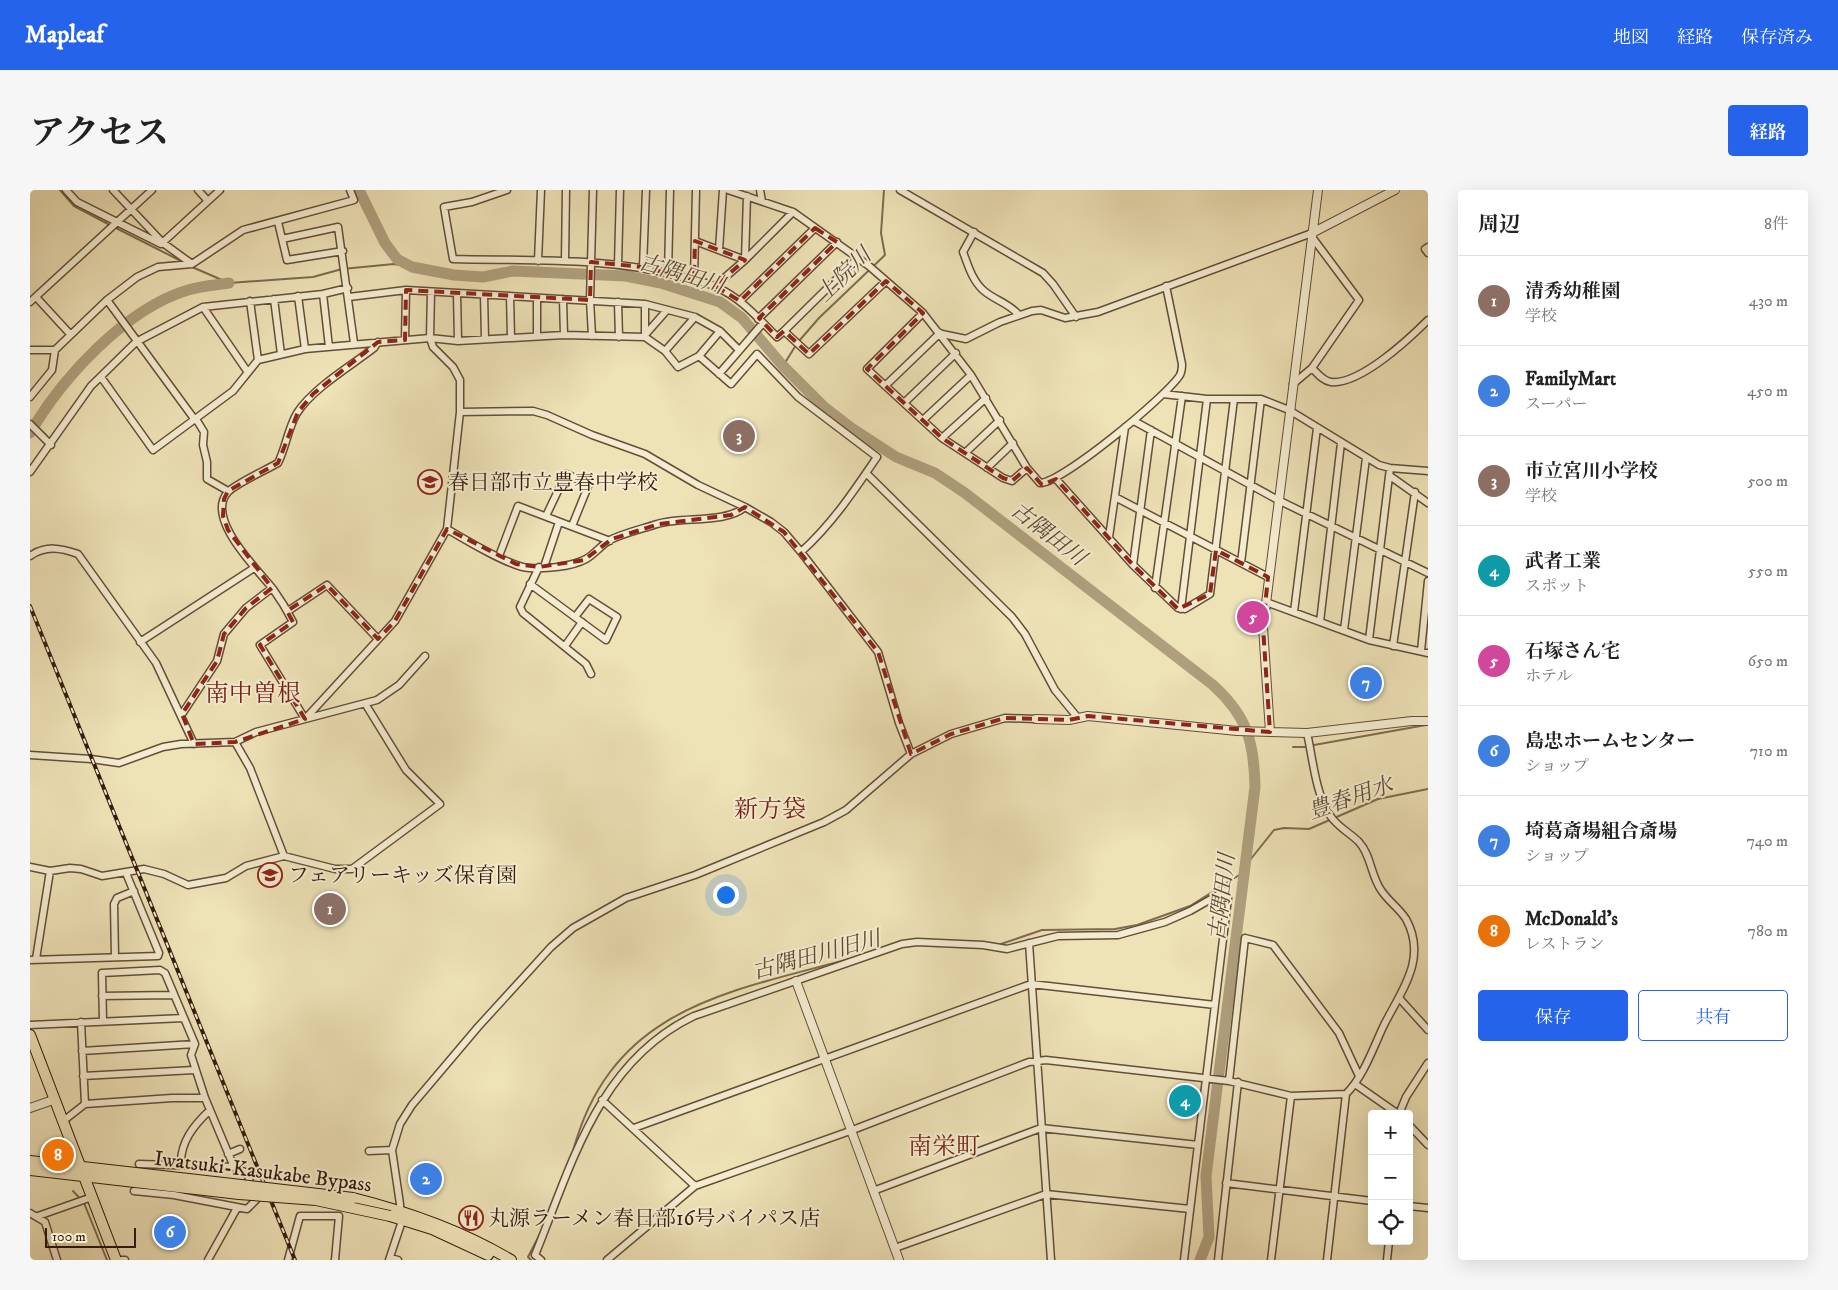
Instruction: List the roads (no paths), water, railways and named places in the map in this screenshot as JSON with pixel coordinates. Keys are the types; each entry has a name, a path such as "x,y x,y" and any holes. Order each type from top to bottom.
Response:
{"main road":[{"path":"30,1035 53,1100 85,1178 89,1198 116,1260"},
{"name":"Iwatsuki-Kasukabe Bypass","path":"30,1161 240,1189"},
{"name":"Iwatsuki-Kasukabe Bypass","path":"30,1170 85,1178 353,1198 468,1236 511,1260"},
{"name":"Iwatsuki-Kasukabe Bypass","path":"396,1213 462,1241 498,1260"}],"street":[{"path":"113,190 162,243"},
{"path":"30,302 152,190"},
{"path":"198,190 208,201"},
{"path":"162,243 220,190"},
{"path":"30,397 52,370 55,350 107,300 138,277 158,267 192,264 243,230 354,200 350,190"},
{"path":"507,190 472,202 444,207 453,259 564,261 643,267 668,273 716,286 740,301 776,337 858,258"},
{"path":"538,261 541,190"},
{"path":"564,261 566,190"},
{"path":"592,336 590,300 593,190"},
{"path":"618,265 620,190"},
{"path":"643,267 646,190"},
{"path":"668,273 670,190"},
{"path":"694,280 696,190"},
{"path":"719,250 723,190"},
{"path":"728,190 793,212 858,258 923,313 956,353 1000,420 1027,468 1040,483 1056,479 1134,421 1179,376 1182,364 1166,286"},
{"path":"760,190 762,201"},
{"path":"900,190 1043,272 1054,284 1076,317"},
{"path":"1270,732 1263,627 1318,190"},
{"path":"941,334 966,339 1018,314 1041,310 1066,318 1098,312 1312,235 1395,190"},
{"path":"69,191 77,202 117,223 162,243 192,264"},
{"path":"745,260 747,196"},
{"path":"716,286 793,212"},
{"path":"278,222 287,260 342,251"},
{"path":"282,238 338,227 350,296 354,343"},
{"path":"740,301 815,228"},
{"path":"974,232 963,252 976,282 984,291 1010,305 1018,314"},
{"path":"1293,384 1312,368 1359,300 1312,235"},
{"path":"695,241 745,260"},
{"path":"719,374 761,321 837,242"},
{"path":"1428,247 1426,249 1428,253"},
{"path":"784,331 809,354 886,281"},
{"path":"30,472 51,445 91,386 136,342 203,307 323,294 348,288"},
{"path":"350,296 406,290 645,304 695,317 720,331 739,350"},
{"path":"405,340 406,290"},
{"path":"305,719 400,614 447,529 460,412 460,380 453,367 433,347 430,338 431,292"},
{"path":"323,294 329,347"},
{"path":"457,294 458,341"},
{"path":"484,295 485,339"},
{"path":"298,296 305,350"},
{"path":"510,296 511,337"},
{"path":"36,297 70,334"},
{"path":"274,298 282,354"},
{"path":"537,298 537,336"},
{"path":"563,299 564,335"},
{"path":"107,300 128,332 204,432 203,445 207,462 207,479 228,491"},
{"path":"250,301 258,360"},
{"path":"618,302 619,337"},
{"path":"645,304 645,336"},
{"path":"203,307 247,371"},
{"path":"645,336 667,310"},
{"path":"923,313 866,369 942,438 1003,478 1012,481 1027,468"},
{"path":"665,351 695,317"},
{"path":"1312,368 1326,380 1333,382 1348,378 1372,368 1407,342 1428,320"},
{"path":"101,377 153,450 233,390 258,360 282,354 354,343 430,338 458,341 564,335 645,336 665,351 678,367 699,356 720,331"},
{"path":"885,386 941,334"},
{"path":"305,719 260,646 293,622 288,611 272,588 254,568 228,530 222,508 228,491 278,463 286,435 298,412 313,394 374,348 378,342"},
{"path":"30,350 55,350"},
{"path":"904,403 956,353"},
{"path":"699,356 731,384 758,354 798,397 877,457 821,534 801,552"},
{"path":"923,420 971,375"},
{"path":"1163,394 1207,398 1261,399 1289,410 1390,472 1428,502"},
{"path":"1155,588 1166,524 1182,396"},
{"path":"942,438 986,398"},
{"path":"1182,609 1207,398"},
{"path":"1182,609 1210,594 1234,399"},
{"path":"1241,563 1261,399"},
{"path":"460,412 532,411 547,415 592,435 645,454 698,485 745,507 784,532 878,652 899,723 911,754"},
{"path":"965,453 1000,420"},
{"path":"1134,421 1278,500 1428,573"},
{"path":"30,424 51,445"},
{"path":"1109,537 1125,427"},
{"path":"1294,612 1317,428"},
{"path":"1133,566 1151,430"},
{"path":"987,468 1013,443"},
{"path":"1320,622 1341,443"},
{"path":"1344,630 1366,458"},
{"path":"1390,472 1428,471"},
{"path":"1369,640 1390,472"},
{"path":"866,473 1012,617 1025,634 1055,690 1078,718"},
{"path":"546,516 566,474 589,484 572,526"},
{"path":"1056,479 1133,566 1155,588 1178,608 1182,609"},
{"path":"1394,646 1415,492"},
{"path":"1115,497 1268,577"},
{"path":"500,556 518,506 610,541"},
{"path":"447,529 528,568 542,567 570,564 584,560 610,541 659,524 731,515 745,507"},
{"path":"559,522 542,567 530,584 520,607 523,613 586,664 591,674"},
{"path":"30,556 41,549 66,550 78,554 156,663 182,714 194,744"},
{"path":"140,642 254,568"},
{"path":"1421,651 1428,581"},
{"path":"530,584 606,640 617,617 589,599 575,617"},
{"path":"288,611 327,585 378,638"},
{"path":"182,714 217,661 224,634 246,608 272,588"},
{"path":"1266,602 1369,640 1428,653"},
{"path":"565,646 582,622"},
{"path":"30,755 91,759 119,764 163,747 235,742 256,732 366,705 378,700 399,685 425,656"},
{"path":"30,867 50,872 70,868 102,876 144,870 164,874 188,885 226,878 246,866 284,856 335,869 352,869 440,804 406,770 366,705"},
{"path":"398,1260 390,1259 396,1213 392,1150 400,1124 412,1105 478,1026 552,948 573,928 626,898 695,875 824,822 846,810 911,754 951,734 990,721 1005,718 1069,720 1088,716 1237,731 1306,734 1412,721 1428,721"},
{"path":"1306,734 1326,808 1338,826 1359,842 1367,854 1381,890 1402,914 1411,932 1414,959 1412,972 1400,999 1355,1084 1346,1094 1327,1260"},
{"path":"235,742 250,768 284,856"},
{"path":"50,872 33,960 158,956 159,952 126,873"},
{"path":"542,1260 535,1255 582,1139 602,1100 617,1077 644,1048 675,1025 694,1016 902,944 917,942 983,945 1007,949 1058,936 1118,935 1142,930 1190,911 1225,891 1228,898 1215,1005 1209,1079 1198,1144 1184,1260"},
{"path":"115,957 114,904 117,898 134,892"},
{"path":"1230,1080 1245,938 1272,945 1339,1033 1359,1076"},
{"path":"1028,943 1051,1260"},
{"path":"103,1021 102,973 160,970 165,973 195,1044 190,1056 194,1070 234,1167"},
{"path":"796,981 899,1260"},
{"path":"634,1128 1031,984 1215,1005"},
{"path":"102,996 173,995"},
{"path":"1400,999 1428,1030"},
{"path":"30,1025 184,1018"},
{"path":"81,1022 85,1104"},
{"path":"82,1051 195,1044"},
{"path":"607,1260 694,1186 850,1131 1037,1060 1230,1080 1291,1096 1346,1094"},
{"path":"1401,1110 1406,1097 1428,1063"},
{"path":"84,1076 194,1070"},
{"path":"1218,1260 1238,1082"},
{"path":"1355,1084 1393,1110"},
{"path":"1271,1260 1291,1096"},
{"path":"62,1122 85,1104 172,1098 205,1098"},
{"path":"30,1108 53,1100"},
{"path":"602,1100 694,1186"},
{"path":"181,1165 180,1154 193,1125 210,1110"},
{"path":"873,1191 1041,1128 1198,1144"},
{"path":"1413,1129 1428,1145"},
{"path":"228,1154 240,1149"},
{"path":"368,1151 392,1150"},
{"path":"134,1191 174,1195 247,1209 256,1200 247,1173 234,1167 139,1164"},
{"path":"1226,1183 1368,1200"},
{"path":"895,1248 1046,1194 1190,1209"},
{"path":"38,1216 89,1198"},
{"path":"1413,1206 1428,1208"},
{"path":"208,1260 237,1208"},
{"path":"30,1212 45,1222 57,1260"},
{"path":"288,1260 300,1216 339,1216 335,1260"},
{"path":"1387,1260 1389,1245"}],"waterway":[{"path":"60,190 74,206 110,225"},
{"name":"古隅田川","path":"359,190 385,243 397,259 412,267 454,275 483,277 513,271 626,276 661,283 720,302 742,318 783,366 823,406 850,427 896,457 935,473 965,493 1225,696 1241,719 1246,730 1253,756 1255,787 1206,1176 1209,1237 1200,1260"},
{"name":"上院川","path":"799,341 819,318 885,255 881,233 884,190"},
{"path":"114,227 183,262"},
{"path":"192,267 229,283 313,277 342,269 394,264 412,267"},
{"path":"30,433 59,390 97,348 119,329 164,299 188,290 229,283"},
{"name":"上院川","path":"783,366 796,345"},
{"name":"豊春用水","path":"1314,745 1426,725"},
{"name":"豊春用水","path":"1293,747 1305,747"},
{"name":"古隅田川旧川","path":"998,945 1042,930 1115,929 1137,925 1190,906 1244,872 1250,860 1274,830 1284,828 1309,829 1378,799 1428,789"},
{"name":"古隅田川旧川","path":"573,1151 591,1103 616,1065 646,1036 681,1013 720,996 762,982 853,958"},
{"path":"73,1191 84,1203 107,1260"},
{"name":"古隅田川旧川","path":"531,1260 528,1257 541,1232"}],"railway":[{"path":"30,606 295,1260"}],"place":[{"name":"市立宮川小学校","path":"739,436"},
{"name":"春日部市立豊春中学校","path":"430,482"},
{"name":"石塚さん宅","path":"1253,617"},
{"name":"埼葛斎場組合斎場","path":"1366,683"},
{"name":"フェアリーキッズ保育園","path":"270,875"},
{"name":"清秀幼稚園","path":"330,909"},
{"name":"武者工業","path":"1185,1101"},
{"name":"McDonald's","path":"58,1155"},
{"name":"FamilyMart","path":"426,1179"},
{"name":"丸源ラーメン春日部16号バイパス店","path":"471,1218"},
{"name":"島忠ホームセンター","path":"170,1232"}],"district":[{"name":"南中曽根","path":"253,693"},
{"name":"新方袋","path":"770,809"},
{"name":"南栄町","path":"944,1146"}]}
